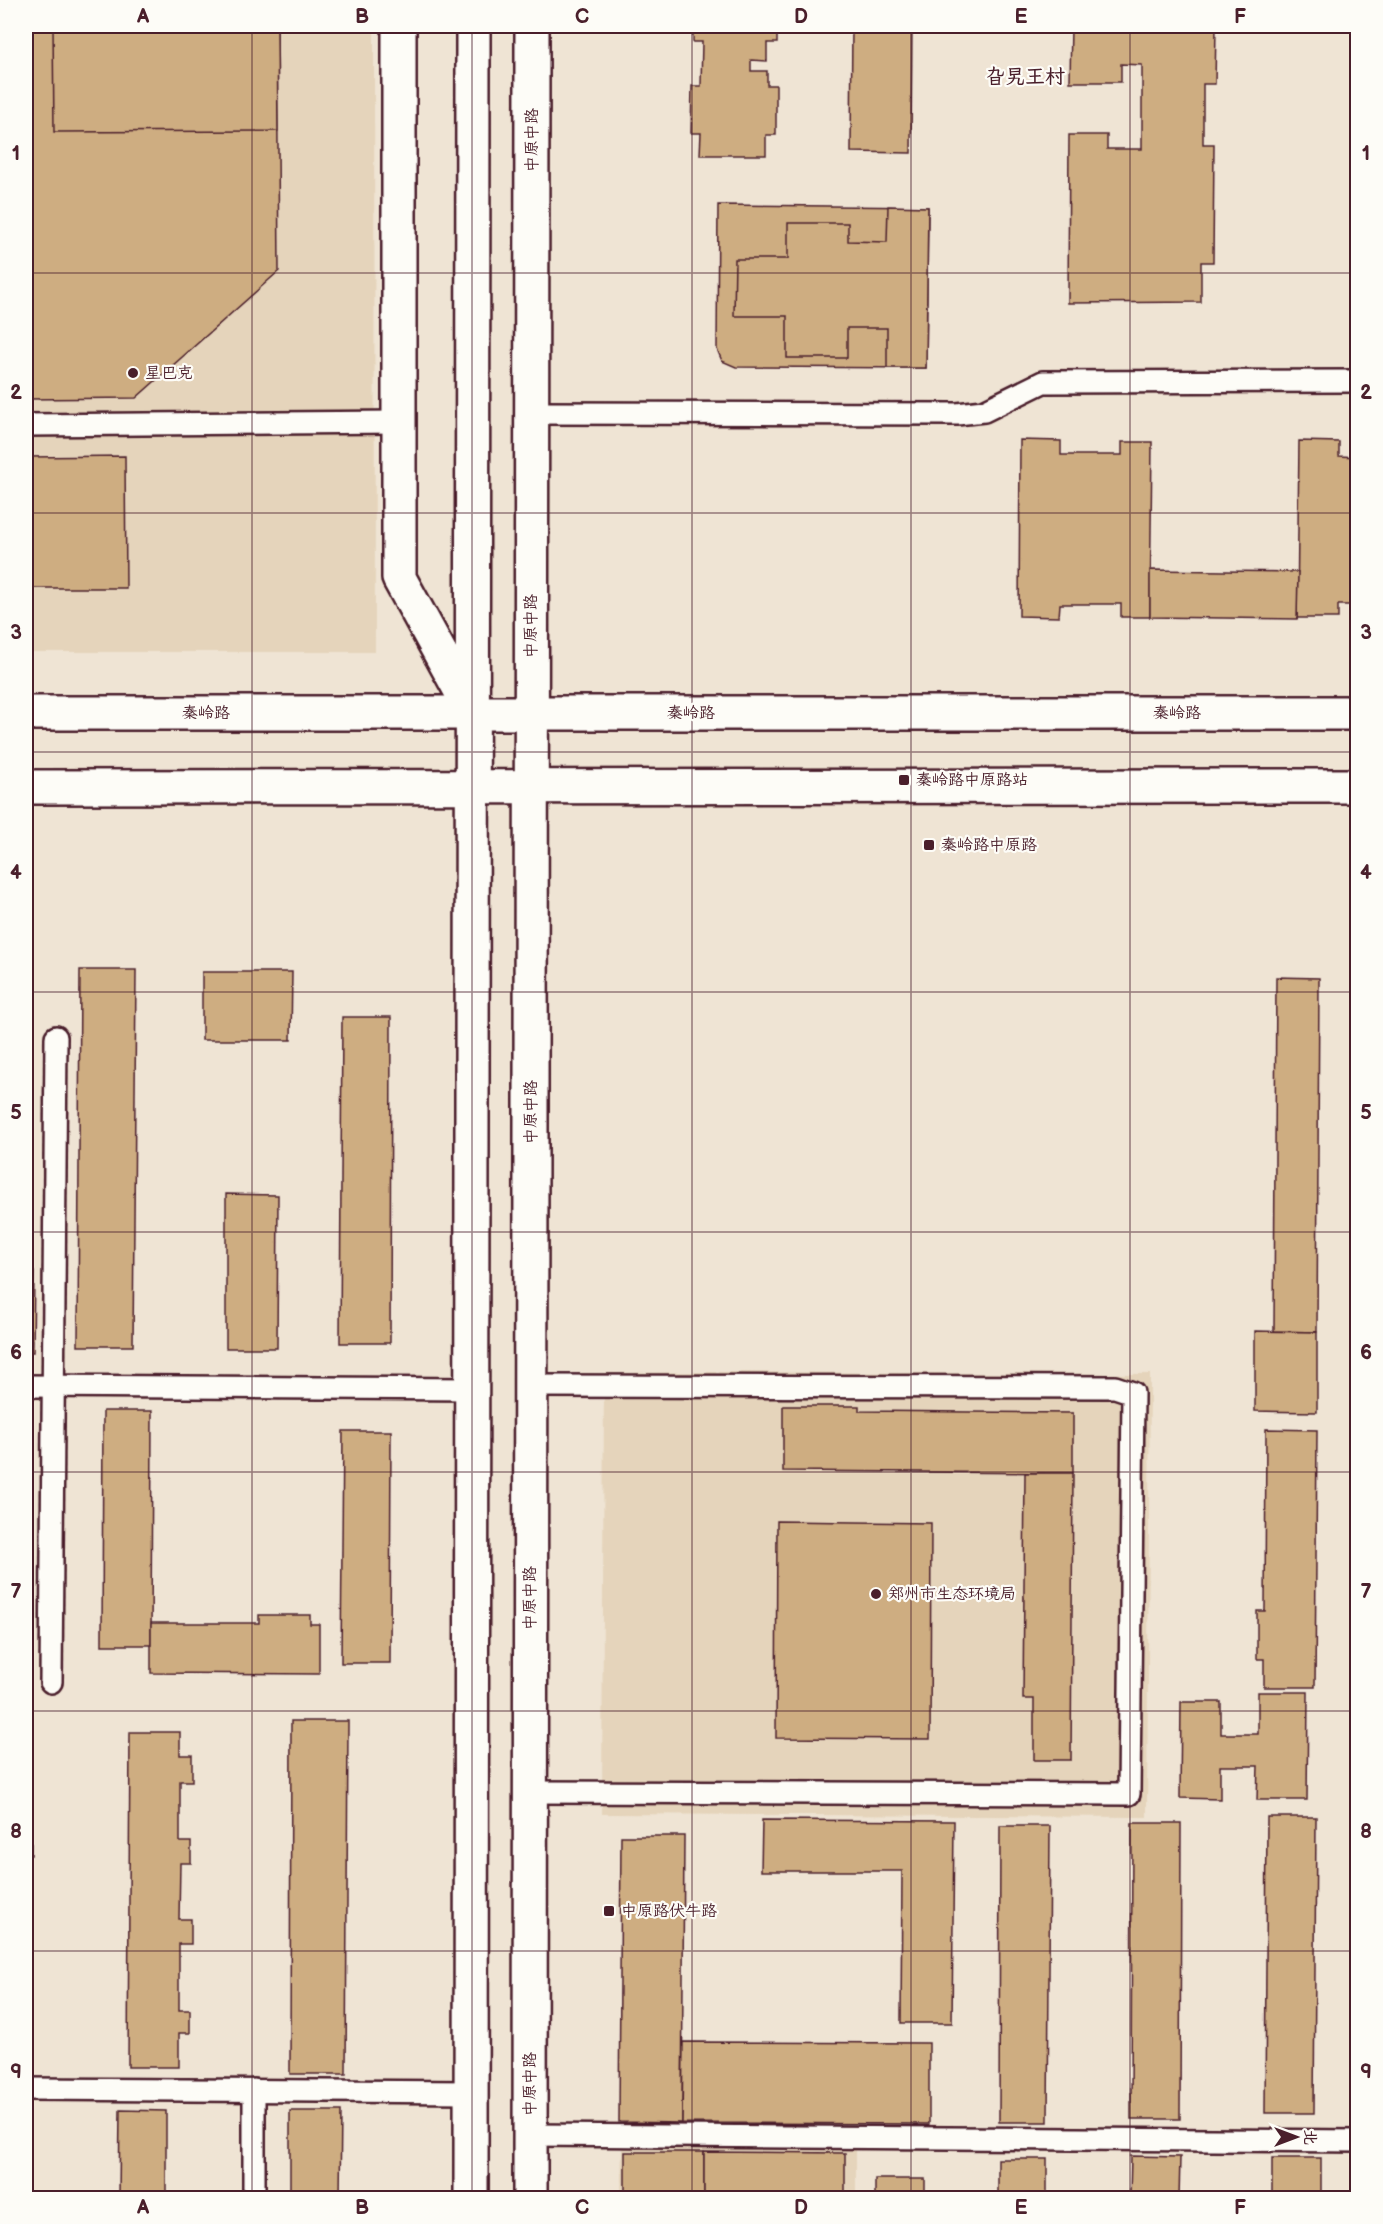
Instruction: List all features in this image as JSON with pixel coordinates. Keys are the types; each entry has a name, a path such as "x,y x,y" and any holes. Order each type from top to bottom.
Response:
{"main road":[{"path":"399,26 399,578 473,713"},
{"path":"471,2199 473,26"},
{"name":"中原中路","path":"530,2199 532,26"},
{"name":"秦岭路","path":"26,713 1358,713"},
{"path":"26,787 1358,786"}],"lane":[{"path":"532,413 957,414 984,411 1043,382 1358,381"},
{"path":"26,425 399,422"},
{"path":"51,1682 56,1037"},
{"path":"26,1386 471,1389"},
{"path":"530,1386 1115,1387 1133,1393 1129,1794 530,1792"},
{"path":"26,2089 471,2092"},
{"path":"254,2091 254,2199"},
{"path":"530,2134 1358,2141"}],"shaded area":[{"path":"26,26 374,26 375,652 26,652"},
{"name":"郑州市生态环境局","path":"604,1373 1150,1374 1147,1817 602,1814"},
{"path":"622,2145 856,2146 856,2198 621,2198"}],"building":[{"path":"26,26 277,26 279,271 136,398 26,399"},
{"path":"53,26 277,26 278,131 54,132"},
{"path":"693,26 777,26 777,43 767,43 767,61 751,60 751,71 767,71 767,85 776,85 776,135 766,135 766,155 700,155 701,133 691,133 692,86 701,86 702,42 693,42"},
{"path":"852,26 912,26 911,153 851,152"},
{"path":"1071,26 1216,26 1215,84 1203,84 1203,144 1214,144 1213,262 1201,262 1201,302 1068,303 1069,135 1107,135 1107,149 1142,149 1142,65 1121,64 1121,82 1070,82"},
{"path":"718,205 928,207 926,368 736,367 722,361 717,349"},
{"path":"888,206 928,207 926,368 887,368 887,328 847,328 847,358 787,358 787,316 734,316 735,259 788,259 788,223 848,223 848,241 887,242"},
{"path":"1020,440 1061,441 1061,455 1122,455 1122,442 1152,442 1150,617 1121,617 1121,604 1060,604 1059,617 1019,616"},
{"path":"1299,441 1339,442 1339,456 1358,457 1358,605 1338,605 1338,618 1297,618"},
{"path":"125,456 126,588 26,588 26,457"},
{"path":"1150,570 1298,572 1297,619 1150,617"},
{"path":"80,970 136,970 133,1346 78,1346"},
{"path":"202,972 292,972 291,1040 202,1040"},
{"path":"1276,977 1319,978 1317,1332 1274,1331"},
{"path":"342,1017 391,1017 390,1343 340,1343"},
{"path":"226,1194 278,1195 277,1348 226,1348"},
{"path":"26,1272 34,1272 33,1352 26,1352"},
{"path":"1255,1331 1317,1332 1317,1412 1255,1411"},
{"path":"783,1406 859,1406 859,1411 1073,1413 1073,1473 783,1471"},
{"path":"103,1411 152,1411 151,1645 102,1645"},
{"path":"1266,1429 1317,1430 1315,1687 1264,1687 1264,1659 1257,1659 1257,1611 1265,1611"},
{"path":"343,1431 391,1431 390,1663 341,1663"},
{"path":"1025,1473 1073,1473 1071,1760 1034,1760 1034,1699 1023,1699"},
{"path":"777,1521 931,1523 930,1739 776,1738"},
{"path":"259,1615 310,1615 310,1624 319,1624 319,1674 151,1673 151,1623 259,1623"},
{"path":"1258,1692 1308,1692 1307,1800 1257,1800 1258,1766 1220,1766 1220,1799 1180,1798 1181,1702 1221,1702 1221,1734 1258,1734"},
{"path":"291,1721 348,1721 346,2074 290,2074"},
{"path":"130,1732 180,1732 180,1755 192,1755 192,1781 180,1781 180,1842 191,1842 191,1863 180,1863 179,1919 191,1919 191,1944 179,1944 179,2010 190,2010 190,2033 179,2033 179,2067 128,2067"},
{"path":"26,1746 31,1746 31,1772 26,1772"},
{"path":"1267,1817 1316,1817 1314,2113 1265,2113"},
{"path":"762,1820 954,1821 952,2023 901,2023 902,1871 761,1871"},
{"path":"1132,1823 1181,1823 1180,2119 1131,2119"},
{"path":"1000,1826 1050,1826 1048,2122 999,2122"},
{"path":"26,1834 31,1834 31,1855 26,1855"},
{"path":"621,1836 684,1836 682,2123 619,2122"},
{"path":"26,1926 30,1926 30,1951 26,1951"},
{"path":"26,2017 30,2017 30,2039 26,2039"},
{"path":"683,2042 929,2043 929,2124 682,2123"},
{"path":"120,2110 166,2111 166,2198 119,2198"},
{"path":"290,2111 341,2111 340,2198 290,2198"},
{"path":"625,2152 704,2152 704,2198 625,2198"},
{"path":"704,2152 845,2153 845,2198 704,2198"},
{"path":"1131,2156 1180,2157 1179,2198 1130,2198"},
{"path":"1272,2158 1321,2158 1321,2198 1272,2198"},
{"path":"998,2159 1047,2159 1047,2198 998,2198"},
{"path":"875,2179 925,2179 925,2198 875,2198"}],"place":[{"name":"星巴克","path":"133,373"},
{"name":"秦岭路中原路站","path":"904,780"},
{"name":"秦岭路中原路","path":"929,845"},
{"name":"郑州市生态环境局","path":"876,1594"},
{"name":"中原路伏牛路","path":"609,1911"}],"district":[{"name":"旮旯王村","path":"1025,77"}]}
